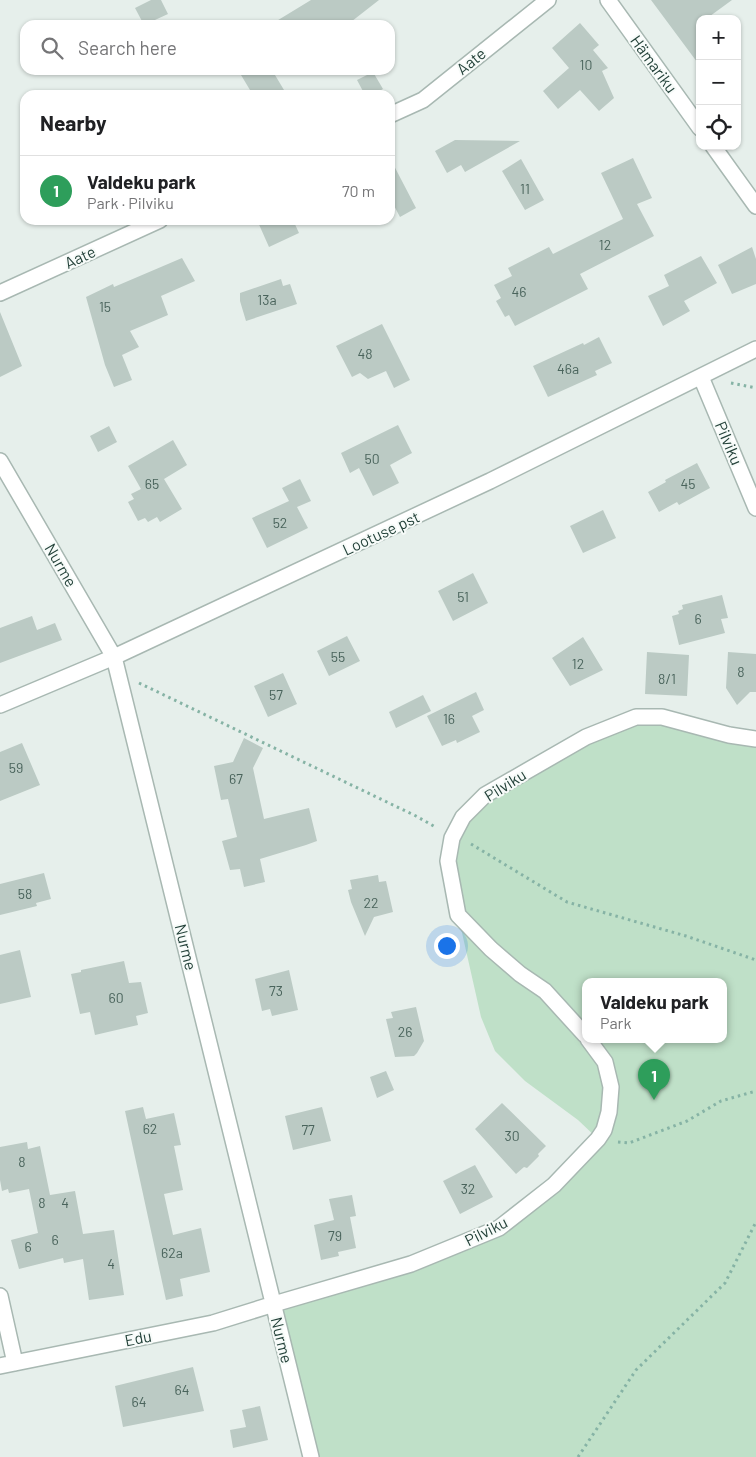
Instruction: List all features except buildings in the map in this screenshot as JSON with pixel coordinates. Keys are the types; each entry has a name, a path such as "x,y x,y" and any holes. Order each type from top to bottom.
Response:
{"street":[{"name":"Aate","path":"395,113 423,100 548,0"},
{"name":"Hämariku","path":"608,0 696,122"},
{"path":"716,150 756,206"},
{"name":"Aate","path":"0,293 149,225"},
{"name":"Lootuse pst","path":"0,705 114,657 490,481 756,349"},
{"name":"Pilviku","path":"701,377 756,508"},
{"name":"Nurme","path":"0,461 114,657 311,1457"},
{"name":"Pilviku","path":"582,1032 545,991 520,974 491,949 458,915 448,862 452,838 463,817 485,794 586,737 636,717 662,717 729,735 756,739"},
{"name":"Pilviku","path":"274,1304 412,1264 499,1228 554,1185 598,1139 604,1130 609,1112 611,1087 605,1062 591,1043"},
{"path":"0,1296 7,1364"},
{"name":"Edu","path":"7,1364 213,1323 274,1304"}],"path":[{"path":"118,673 416,816 452,838"},
{"path":"471,844 567,902 686,936 756,960"},
{"path":"598,1139 629,1143 687,1121 721,1101 756,1091"},
{"path":"578,1457 636,1370 725,1283 756,1222"}],"green space":[{"path":"636,717 756,739 756,1457 311,1457 274,1304 499,1228 598,1139 578,1120 525,1081 495,1051 481,1017 458,915 452,838 485,795"}],"place":[{"name":"Valdeku park","path":"654,1100"}]}
